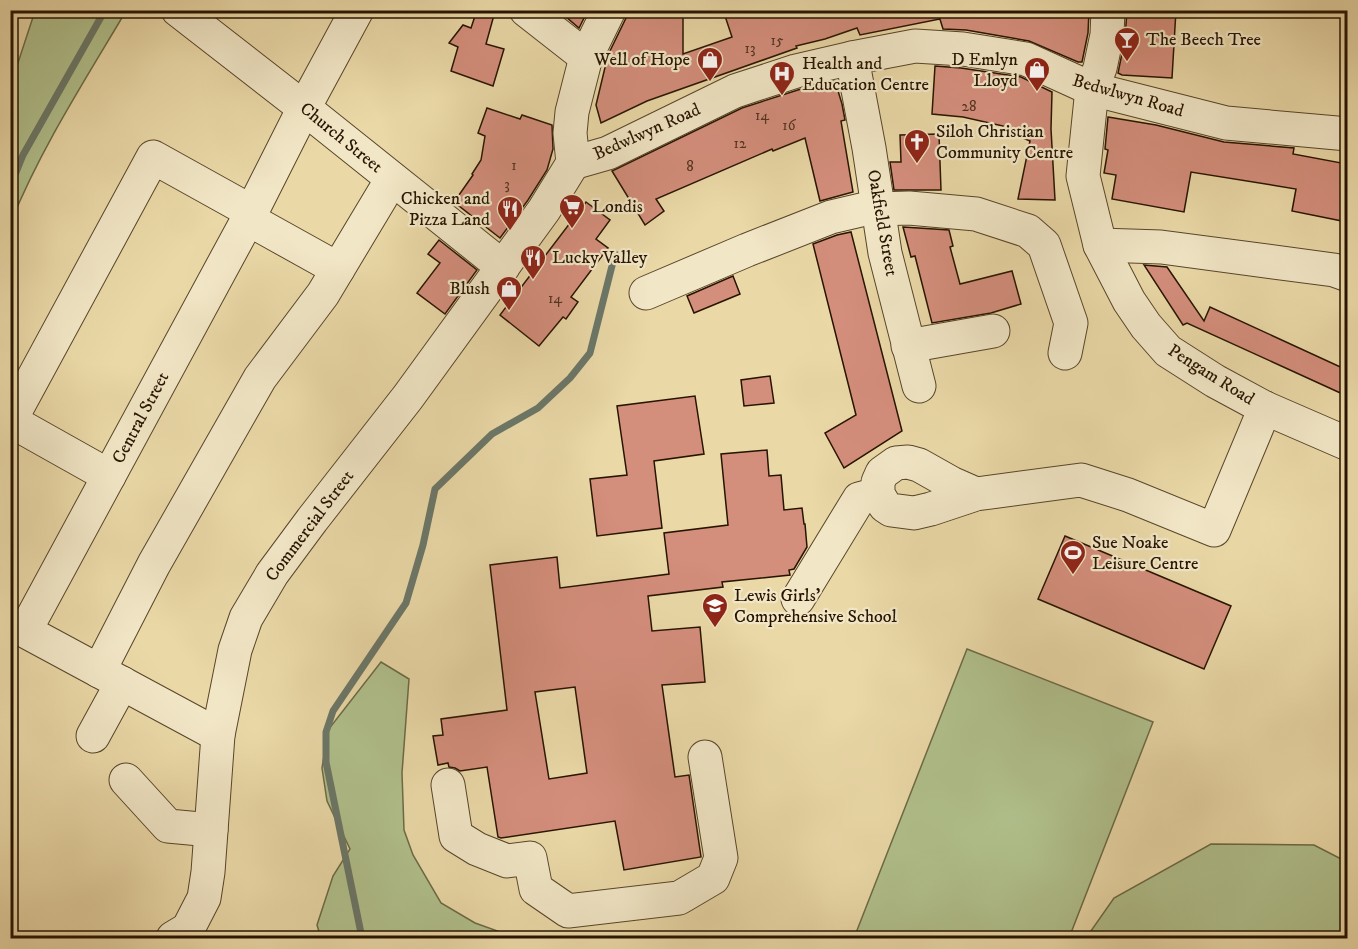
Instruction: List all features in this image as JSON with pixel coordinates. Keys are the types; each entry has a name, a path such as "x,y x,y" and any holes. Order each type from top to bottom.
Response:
{"street":[{"name":"Church Street","path":"178,10 503,267"},
{"path":"526,10 586,57"},
{"path":"573,163 570,133 572,112 586,57 609,10"},
{"name":"Pengam Road","path":"1108,10 1107,35 1101,68 1092,89 1083,176 1100,244 1129,301 1146,326 1168,351 1215,381 1265,408 1347,444"},
{"name":"Central Street","path":"218,735 18,627 109,476 250,215 356,11"},
{"name":"Bedwlwyn Road","path":"573,163 608,153 735,91 796,71 915,46 963,49 1026,59 1092,89 1226,123 1344,126"},
{"name":"Oakfield Street","path":"852,58 885,253 919,387"},
{"path":"109,476 11,421 153,157 338,269"},
{"name":"Commercial Street","path":"173,939 188,929 204,898 218,735 235,650 246,618 272,574 408,398 544,210 573,163"},
{"path":"93,736 110,677 154,564 260,378 323,294 392,178"},
{"path":"646,293 831,217 878,208 909,208 976,214 1028,231 1044,245 1071,323 1065,353"},
{"path":"1100,244 1161,247 1335,270 1347,275"},
{"path":"909,346 993,331"},
{"path":"976,494 920,465 908,462 896,463 882,472 878,482 878,494 885,506 891,510 914,513 976,494 1081,480 1128,495 1214,530 1265,408"},
{"path":"798,599 859,499 878,494"},
{"path":"448,785 456,836 477,849 507,861 530,858 536,890 568,910 679,898 713,878 721,858 705,757"},
{"path":"126,780 168,826 211,830"}],"green space":[{"path":"35,11 126,11 50,141 11,222 11,84"},
{"path":"967,649 1153,722 1069,938 854,938"},
{"path":"381,662 409,679 402,773 404,830 413,855 441,903 475,923 517,938 321,938 317,925 333,876 350,849 327,801 322,768 328,730"},
{"path":"1211,844 1314,845 1347,862 1347,938 1086,938 1114,898"}],"building":[{"path":"477,10 494,15 486,44 504,49 493,86 451,71 458,47 449,43 463,25 471,28"},
{"path":"558,10 588,10 579,28"},
{"path":"627,10 683,10 683,54 732,37 725,16 741,10 1089,11 1088,33 1082,62 1029,41 966,30 943,29 940,19 860,35 857,28 796,46 797,48 647,101 601,123 596,105 608,55 626,18"},
{"path":"1127,10 1176,10 1172,78 1118,73 1125,39"},
{"path":"935,66 1021,77 1052,92 1051,129 1055,200 1018,199 1030,141 1002,129 1003,126 963,117 932,114"},
{"path":"835,81 845,120 841,121 853,192 820,201 805,138 773,151 772,149 656,199 664,211 645,225 612,171 742,108"},
{"path":"487,108 520,119 522,115 552,125 553,149 547,170 500,238 454,202 481,160 485,136 478,133"},
{"path":"1108,117 1156,125 1224,142 1294,148 1293,154 1347,164 1347,222 1292,211 1296,189 1191,172 1184,212 1112,199 1116,175 1104,173 1108,150 1105,149"},
{"path":"939,134 941,190 894,190 890,162 901,162 900,135"},
{"path":"586,202 610,220 596,239 608,248 571,297 578,302 566,319 563,317 539,346 500,315"},
{"path":"903,227 949,230 953,246 950,247 960,284 1012,271 1021,304 991,313 932,323 915,256 911,257"},
{"path":"851,232 902,431 844,468 825,433 856,415 813,244"},
{"path":"439,240 477,270 445,314 417,293 440,263 428,254"},
{"path":"1144,265 1167,267 1204,321 1210,307 1347,370 1347,396 1187,323 1183,325"},
{"path":"733,276 740,294 694,313 687,296"},
{"path":"770,376 774,403 744,406 741,380"},
{"path":"695,396 704,454 654,461 662,528 597,536 590,479 627,475 617,406"},
{"path":"767,450 769,476 781,475 784,510 802,508 807,547 794,569 789,570 790,575 722,582 723,587 648,596 652,631 700,627 705,682 662,685 675,777 689,775 701,857 624,870 615,821 498,837 487,767 460,771 449,767 448,763 438,765 433,736 443,735 441,719 507,710 490,565 557,557 560,588 669,574 664,533 728,525 721,454","holes":["575,687 587,773 549,779 535,692"]},
{"path":"1065,536 1231,606 1204,669 1038,599"}],"waterway":[{"path":"10,187 23,155 105,10"},
{"path":"362,938 326,762 326,732 333,711 406,603 423,545 435,489 492,434 538,408 570,378 590,353 615,254"}],"place":[{"name":"The Beech Tree","path":"1127,63"},
{"name":"Well of Hope","path":"710,83"},
{"name":"D Emlyn Lloyd","path":"1037,93"},
{"name":"Health and Education Centre","path":"782,97"},
{"name":"Siloh Christian Community Centre","path":"917,165"},
{"name":"Londis","path":"572,230"},
{"name":"Chicken and Pizza Land","path":"510,232"},
{"name":"Lucky Valley","path":"533,281"},
{"name":"Blush","path":"509,312"},
{"name":"Sue Noake Leisure Centre","path":"1073,576"},
{"name":"Lewis Girls' Comprehensive School","path":"715,629"}]}
